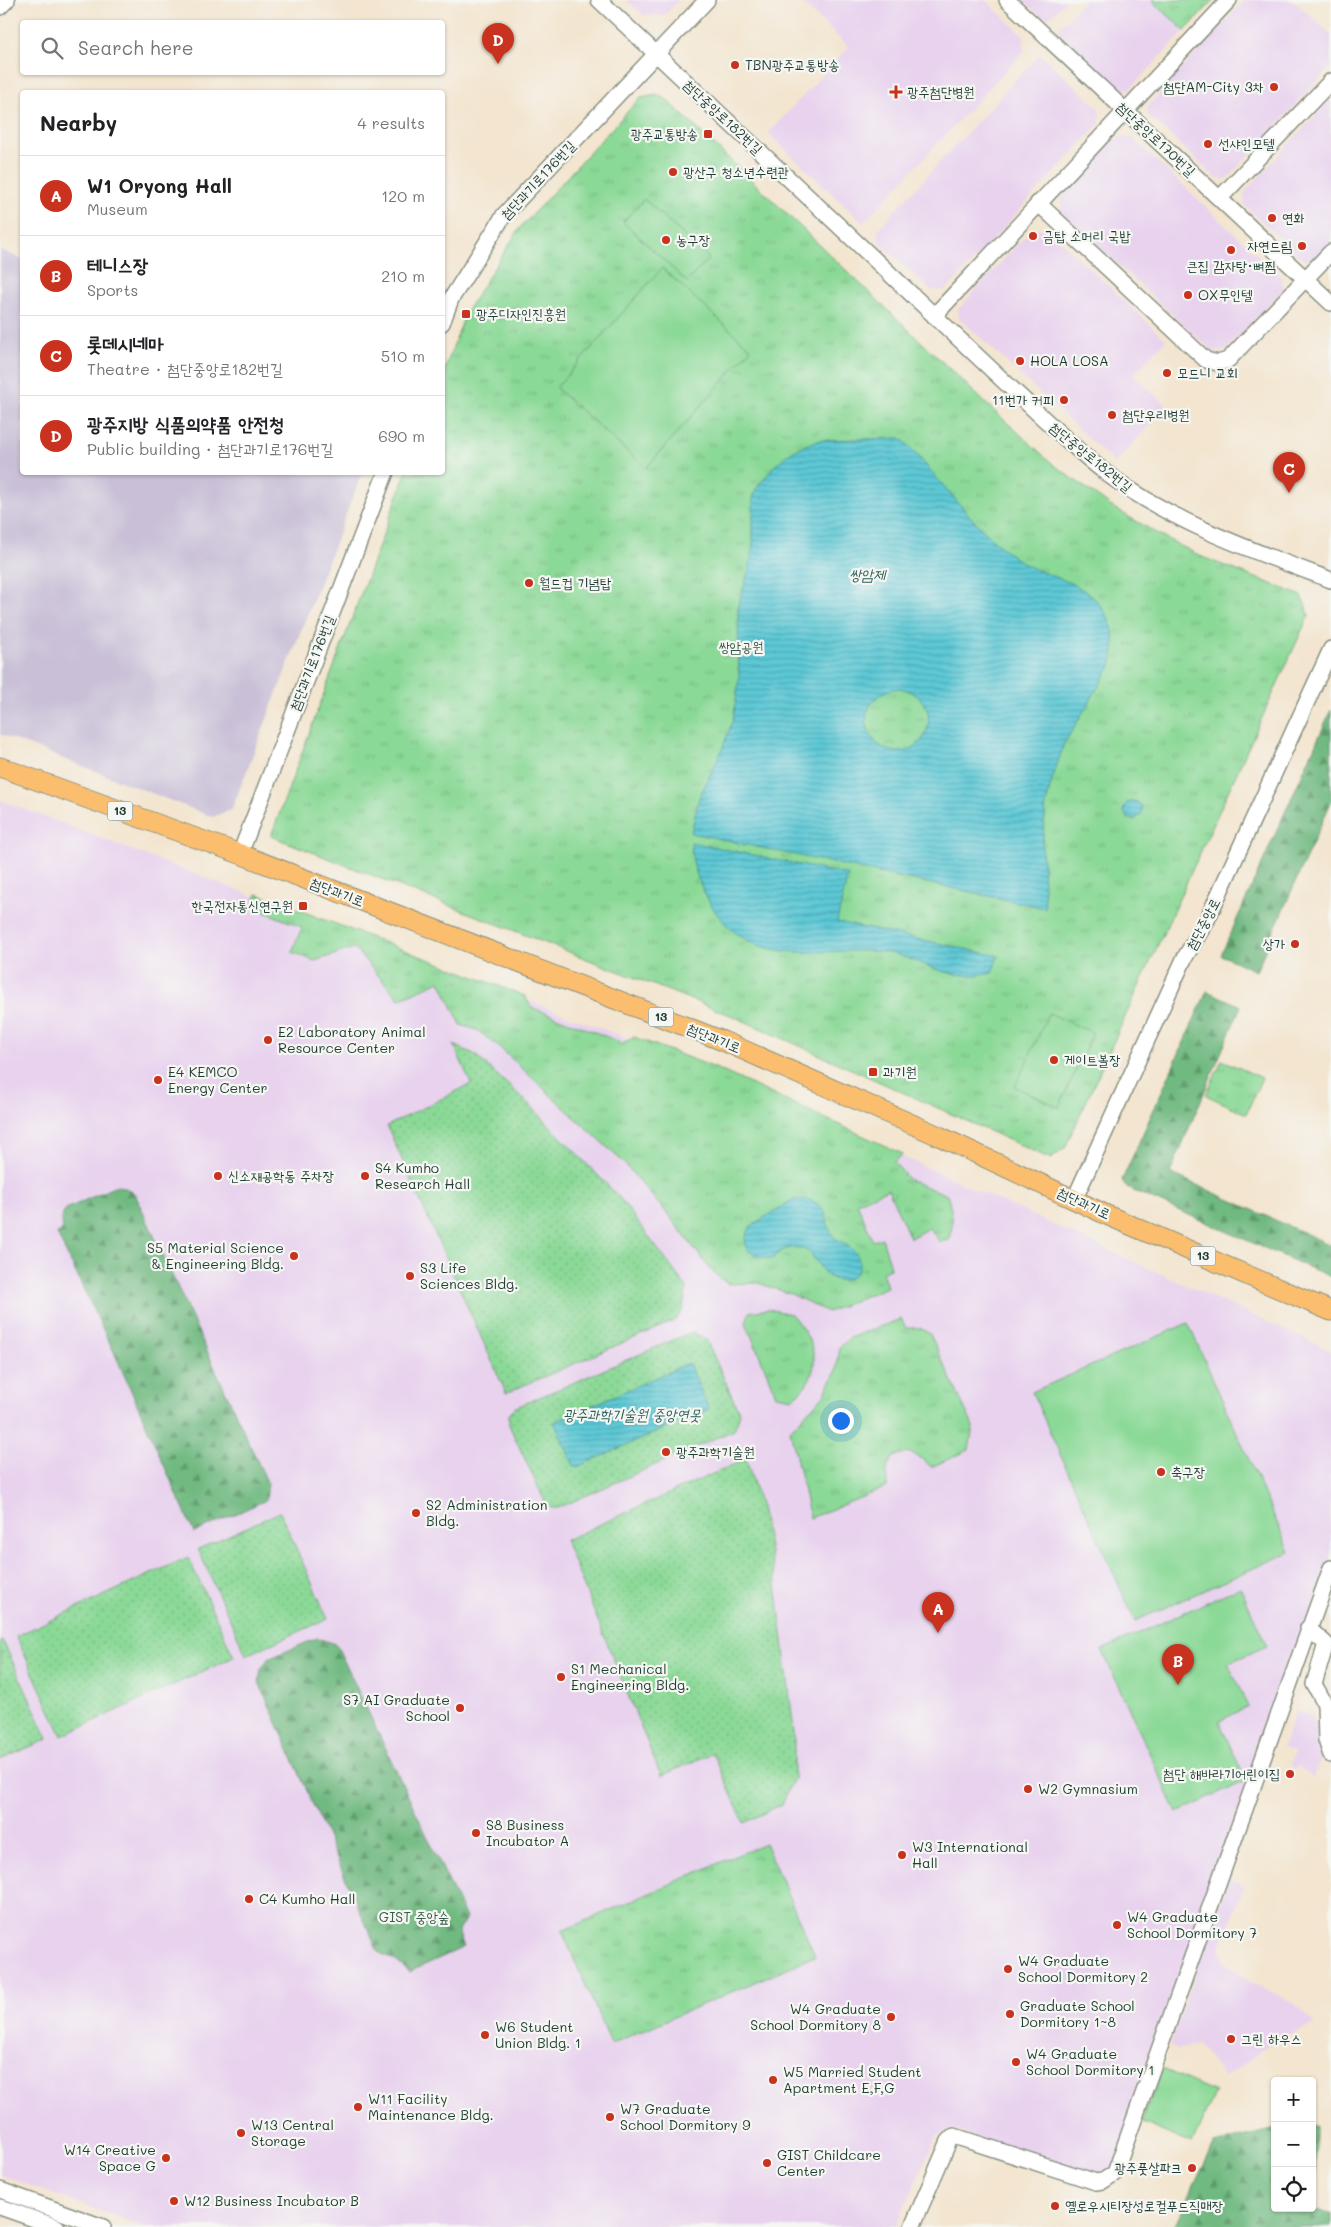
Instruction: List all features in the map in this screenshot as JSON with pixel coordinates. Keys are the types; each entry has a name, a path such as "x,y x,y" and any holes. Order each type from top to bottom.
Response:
{"main road":[{"name":"첨단과기로","path":"0,767 240,854 723,1041 1075,1198 1109,1216 1331,1311"}],"street":[{"path":"0,7 7,0"},
{"name":"첨단중앙로182번길","path":"599,0 1044,419 1118,481 1171,513 1209,531 1331,580"},
{"name":"첨단과기로176번길","path":"445,316 452,299 504,215 707,0"},
{"name":"첨단중앙로170번길","path":"1007,0 1331,303"},
{"path":"934,316 1229,0"},
{"path":"1220,198 1331,81"},
{"path":"1038,203 1206,360 1218,363 1228,360 1331,252"},
{"name":"첨단과기로176번길","path":"240,854 385,475"},
{"name":"첨단중앙로","path":"1075,1198 1182,964 1207,920 1331,649"},
{"path":"912,2227 949,2141 954,2136 1096,2182 1104,2181 1115,2173 1331,1568"},
{"path":"1308,1628 1329,1639 1314,1684 1326,1704 1326,1740 1331,1755"},
{"path":"0,2190 103,2227"},
{"path":"0,2206 57,2227"}],"shaded area":[{"path":"627,0 679,0 665,15 643,15"},
{"name":"광주첨단병원","path":"799,0 985,0 1024,36 1024,51 863,223 768,133 849,47"},
{"path":"1023,0 1067,0 1050,17 1042,18"},
{"path":"1085,0 1151,0 1185,31 1130,89 1120,90 1057,30"},
{"path":"1245,0 1293,0 1331,35 1331,66 1227,179 1217,179 1148,115 1148,106"},
{"path":"1040,54 1099,108 1100,123 946,290 931,290 879,242 878,229"},
{"path":"1331,98 1331,241 1314,260 1304,260 1244,205 1244,193"},
{"path":"1117,137 1131,137 1282,278 1283,289 1225,351 1213,352 1061,212 1061,198"},
{"path":"1032,229 1047,229 1166,340 1133,375 1167,406 1115,463 959,318 958,309"},
{"path":"0,250 20,258 20,475 361,475 232,809 213,817 0,734"},
{"name":"광주과학기술원","path":"0,800 714,1071 1331,1351 1331,1554 1113,2170 1097,2180 952,2129 937,2136 896,2227 145,2227 0,2175"},
{"path":"1296,1711 1313,1716 1321,1758 1313,1778 1298,1766 1295,1770 1290,1764 1295,1751 1282,1748"},
{"path":"1229,1879 1244,1885 1220,1949 1224,1962 1249,1982 1294,2002 1316,2024 1277,2039 1224,2078 1198,2044 1178,2050 1169,2046"}],"green space":[{"path":"1151,0 1214,0 1185,31"},
{"name":"쌍암공원","path":"657,95 666,99 993,410 1054,465 1112,507 1160,535 1202,557 1302,596 1309,615 1065,1148 1051,1159 733,1016 271,836 405,475 445,475 445,369 466,312 519,229 640,98"},
{"name":"농구장","path":"644,199 709,258 687,282 623,222"},
{"path":"662,268 751,349 646,468 556,388"},
{"path":"1331,710 1331,802 1256,971 1221,955"},
{"path":"257,894 525,996 531,1007 623,1043 634,1037 713,1067 903,1154 894,1162 909,1180 947,1195 952,1218 952,1229 948,1240 940,1242 929,1228 910,1238 888,1189 857,1203 873,1241 882,1238 891,1267 882,1272 887,1287 828,1312 791,1294 758,1283 727,1284 711,1270 670,1217 623,1162 501,1049 477,1030 461,1025 440,981 399,999 354,948 315,961 292,952 302,927 252,907"},
{"path":"1207,991 1241,1006 1170,1173 1331,1245 1331,1277 1127,1188 1122,1180"},
{"name":"게이트볼장","path":"1049,1013 1093,1033 1059,1107 1015,1087"},
{"path":"454,1045 474,1054 527,1102 619,1197 687,1288 682,1311 676,1320 506,1393 387,1126 471,1084"},
{"path":"1222,1060 1262,1078 1246,1114 1206,1095"},
{"path":"116,1186 124,1187 135,1194 268,1484 266,1500 194,1533 114,1352 57,1234 63,1230 61,1219 66,1209"},
{"path":"768,1309 791,1314 811,1345 814,1367 804,1388 793,1398 776,1395 746,1323 749,1312"},
{"path":"901,1319 906,1328 920,1328 930,1334 973,1426 969,1450 931,1467 913,1454 907,1453 896,1456 888,1466 887,1487 810,1518 790,1430 823,1396 836,1372 840,1347 849,1338"},
{"name":"축구장","path":"1188,1323 1290,1552 1135,1621 1032,1392"},
{"path":"692,1332 706,1339 740,1414 734,1430 558,1508 551,1508 546,1504 509,1425 509,1415 514,1408"},
{"path":"746,1459 761,1507 776,1583 794,1731 794,1778 782,1804 744,1823 713,1753 661,1776 565,1540"},
{"path":"280,1512 328,1619 246,1655 198,1549"},
{"path":"188,1557 234,1657 62,1736 16,1636"},
{"path":"1240,1587 1267,1646 1228,1663 1248,1707 1219,1721 1246,1781 1177,1813 1102,1650"},
{"name":"GIST 중앙숲","path":"317,1638 336,1644 466,1918 458,1931 464,1947 409,1972 396,1961 378,1952 259,1682 261,1669 268,1659"},
{"path":"3,1641 48,1739 0,1760 0,1643"},
{"path":"765,1843 815,1956 611,2044 562,1931"},
{"path":"1163,2069 1215,2092 1192,2144 1141,2122"},
{"path":"1316,2126 1317,2126 1316,2210"},
{"path":"1271,2130 1271,2212 1316,2212 1316,2210 1331,2213 1331,2227 1174,2227 1214,2144"}],"water":[{"name":"쌍암제","path":"900,438 912,449 980,527 1002,548 1024,564 1082,589 1092,596 1109,619 1114,642 1111,666 1064,744 1046,804 1042,847 1045,908 691,833 699,798 721,752 733,720 739,678 738,606 749,569 753,544 753,499 756,489 774,466 789,454 805,445 821,440","holes":["900,688 916,695 925,705 929,717 927,729 921,740 912,748 900,752 886,749 878,744 873,739 868,728 868,711 871,704 883,693"]},
{"path":"1133,801 1139,804 1142,810 1139,816 1133,819 1127,816 1124,810 1127,804"},
{"path":"691,842 848,875 837,922 998,956 992,973 965,975 948,973 890,953 865,951 791,952 768,948 747,940 727,926 702,889 692,858"},
{"path":"807,1199 820,1206 824,1211 830,1232 839,1241 853,1250 858,1257 859,1267 850,1278 845,1280 833,1279 803,1249 786,1249 772,1259 761,1257 747,1250 745,1240 750,1227 792,1200"},
{"name":"광주과학기술원 중앙연못","path":"689,1363 709,1409 575,1468 554,1422"}],"place":[{"name":"광주지방 식품의약품 안전청","path":"498,64"},
{"name":"TBN광주교통방송","path":"735,65"},
{"name":"첨단AM-City 3차","path":"1274,87"},
{"name":"광주첨단병원","path":"896,92"},
{"name":"광주교통방송","path":"708,134"},
{"name":"선샤인모텔","path":"1208,144"},
{"name":"광산구 청소년수련관","path":"673,172"},
{"name":"연화","path":"1272,218"},
{"name":"금탑 소머리 국밥","path":"1033,236"},
{"name":"농구장","path":"666,240"},
{"name":"자연드림","path":"1302,246"},
{"name":"큰집 감자탕·뼈찜","path":"1231,250"},
{"name":"OX무인텔","path":"1188,295"},
{"name":"광주디자인진흥원","path":"466,314"},
{"name":"HOLA LOSA","path":"1020,361"},
{"name":"모드니 교회","path":"1167,373"},
{"name":"11번가 커피","path":"1064,400"},
{"name":"첨단우리병원","path":"1112,415"},
{"name":"롯데시네마","path":"1289,493"},
{"name":"월드컵 기념탑","path":"529,583"},
{"name":"한국전자통신연구원","path":"303,906"},
{"name":"상가","path":"1295,944"},
{"name":"E2 Laboratory Animal Resource Center","path":"268,1040"},
{"name":"게이트볼장","path":"1054,1060"},
{"name":"과기원","path":"873,1072"},
{"name":"E4 KEMCO Energy Center","path":"158,1080"},
{"name":"신소재공학동 주차장","path":"218,1176"},
{"name":"S4 Kumho Research Hall","path":"365,1176"},
{"name":"S5 Material Science & Engineering Bldg.","path":"294,1256"},
{"name":"S3 Life Sciences Bldg.","path":"410,1276"},
{"name":"광주과학기술원","path":"666,1452"},
{"name":"축구장","path":"1161,1472"},
{"name":"S2 Administration Bldg.","path":"416,1513"},
{"name":"W1 Oryong Hall","path":"938,1633"},
{"name":"S1 Mechanical Engineering Bldg.","path":"561,1677"},
{"name":"테니스장","path":"1178,1685"},
{"name":"S7 AI Graduate School","path":"460,1708"},
{"name":"첨단 해바라기어린이집","path":"1290,1774"},
{"name":"W2 Gymnasium","path":"1028,1789"},
{"name":"S8 Business Incubator A","path":"476,1833"},
{"name":"W3 International Hall","path":"902,1855"},
{"name":"C4 Kumho Hall","path":"249,1899"},
{"name":"W4 Graduate School Dormitory 7","path":"1117,1925"},
{"name":"W4 Graduate School Dormitory 2","path":"1008,1969"},
{"name":"Graduate School Dormitory 1~8","path":"1010,2014"},
{"name":"W4 Graduate School Dormitory 8","path":"891,2017"},
{"name":"W6 Student Union Bldg. 1","path":"485,2035"},
{"name":"그린 하우스","path":"1231,2039"},
{"name":"W4 Graduate School Dormitory 1","path":"1016,2062"},
{"name":"W5 Married Student Apartment E,F,G","path":"773,2080"},
{"name":"W11 Facility Maintenance Bldg.","path":"358,2107"},
{"name":"W7 Graduate School Dormitory 9","path":"610,2117"},
{"name":"W13 Central Storage","path":"241,2133"},
{"name":"W14 Creative Space G","path":"166,2158"},
{"name":"GIST Childcare Center","path":"767,2163"},
{"name":"광주풋살파크","path":"1192,2168"},
{"name":"W12 Business Incubator B","path":"174,2201"},
{"name":"옐로우시티장성로컬푸드직매장","path":"1055,2206"}]}
